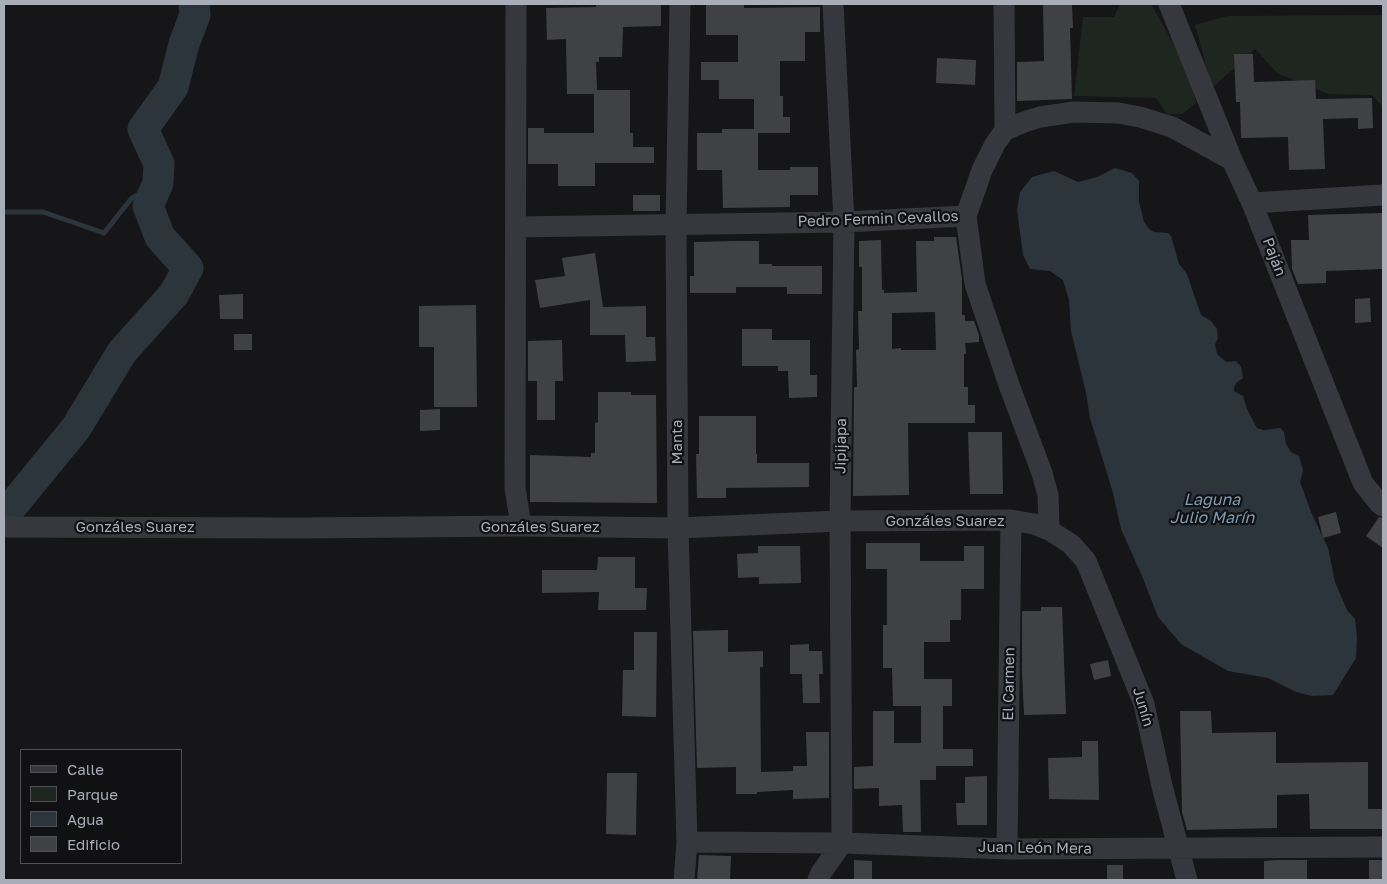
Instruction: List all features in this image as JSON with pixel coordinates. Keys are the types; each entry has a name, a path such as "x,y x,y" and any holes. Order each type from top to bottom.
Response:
{"street":[{"path":"516,4 515,488 522,526"},
{"name":"Manta","path":"680,4 676,224 678,528 686,842 684,880"},
{"name":"Jipijapa","path":"833,4 844,222 840,521 842,843"},
{"path":"1004,4 1005,130 1040,117 1074,112 1118,113 1140,117 1172,127 1232,160"},
{"name":"Paján","path":"1169,4 1232,160 1252,203 1362,483 1383,506"},
{"name":"Pedro Fermin Cevallos","path":"516,227 844,222 966,216 982,170 1005,130"},
{"path":"1252,203 1383,195"},
{"path":"966,216 976,284 1009,385 1042,473 1048,495 1050,530"},
{"name":"Gonzáles Suarez","path":"4,527 308,528 522,526 678,528 840,521 1011,520 1034,524 1050,530 1071,544"},
{"name":"El Carmen","path":"1007,848 1011,520"},
{"name":"Junín","path":"1071,544 1086,561 1144,704 1162,786 1187,880"},
{"name":"Juan León Mera","path":"686,842 842,843 1007,848 1383,847"},
{"path":"818,880 842,843"}],"green space":[{"path":"1120,4 1151,4 1190,73 1196,103 1182,114 1167,114 1156,98 1074,96 1083,17 1114,17"},
{"path":"1383,15 1383,107 1372,95 1328,94 1277,73 1255,49 1212,88 1195,25 1227,16"}],"water":[{"name":"Laguna Julio Marín","path":"1115,168 1132,173 1139,181 1139,202 1144,222 1149,229 1154,232 1168,233 1171,236 1179,264 1187,274 1201,315 1211,321 1217,329 1218,338 1215,344 1217,354 1226,362 1236,361 1241,367 1243,378 1237,382 1234,391 1243,396 1247,409 1257,428 1263,430 1280,428 1284,432 1286,444 1291,452 1299,456 1303,470 1300,482 1311,512 1328,548 1335,582 1347,610 1355,619 1357,637 1356,658 1333,695 1312,696 1296,692 1268,678 1228,671 1181,644 1158,617 1121,529 1113,493 1090,418 1071,331 1069,300 1063,280 1050,271 1030,269 1023,255 1017,210 1020,192 1032,177 1054,171 1078,182 1097,177"}],"building":[{"path":"596,4 661,4 661,26 623,27 622,57 599,57 599,62 596,62 597,90 630,90 630,133 633,133 633,147 654,147 654,163 595,163 595,186 558,186 558,164 528,164 528,128 544,128 544,133 594,133 594,94 567,94 566,39 547,40 546,8 596,7"},
{"path":"706,4 744,4 744,8 820,7 820,32 805,32 805,61 780,61 780,96 783,96 783,117 790,117 790,133 758,133 758,170 790,170 790,167 818,167 818,195 790,195 790,207 723,208 722,170 697,170 697,133 722,133 722,129 754,129 754,99 719,99 719,80 701,80 701,62 738,62 738,35 706,35"},
{"path":"1043,4 1072,4 1073,28 1070,28 1072,99 1017,101 1017,62 1044,61"},
{"path":"1234,54 1253,54 1254,82 1315,80 1316,99 1372,98 1373,128 1358,129 1358,118 1323,119 1325,169 1289,170 1288,137 1241,138 1240,102 1236,102"},
{"path":"937,58 976,60 975,85 936,83"},
{"path":"633,195 660,195 660,211 633,211"},
{"path":"1383,213 1383,269 1326,271 1326,283 1298,284 1292,269 1291,240 1309,240 1308,215"},
{"path":"934,237 956,237 962,279 962,315 965,315 965,321 974,321 979,335 979,342 965,343 966,354 964,354 964,387 968,387 968,405 975,405 975,423 908,423 909,495 853,496 854,387 857,387 856,350 859,349 858,311 862,311 862,267 859,267 859,241 881,240 882,290 884,290 884,293 917,292 916,241 934,241","holes":["935,312 936,350 892,349 892,313"]},
{"path":"759,241 759,264 772,264 772,266 822,266 822,294 787,294 787,287 736,287 736,293 690,293 690,276 694,276 694,242"},
{"path":"595,253 603,307 646,306 646,337 655,337 656,361 626,362 625,335 590,335 590,300 540,308 535,280 565,276 562,258"},
{"path":"243,294 243,319 220,319 219,295"},
{"path":"1370,298 1371,322 1355,323 1355,299"},
{"path":"476,305 477,407 434,407 434,347 419,347 419,306"},
{"path":"742,329 772,329 772,340 810,340 810,375 817,375 817,397 789,398 788,371 778,371 778,366 742,366"},
{"path":"234,334 252,334 252,350 234,350"},
{"path":"562,340 563,381 555,381 555,420 537,420 537,381 528,381 528,341"},
{"path":"598,392 631,392 631,395 656,395 657,503 530,502 530,455 591,457 591,453 595,453"},
{"path":"440,409 440,430 420,431 420,410"},
{"path":"699,416 756,416 757,463 809,463 809,487 726,488 726,498 697,498 696,454 699,454"},
{"path":"968,432 1002,432 1003,494 970,494"},
{"path":"1336,512 1341,533 1323,538 1318,517"},
{"path":"1379,517 1383,518 1383,548 1366,536"},
{"path":"866,543 920,543 920,561 964,561 964,546 984,546 984,589 961,589 961,620 950,620 950,642 924,642 924,679 952,679 952,706 943,706 943,749 973,749 973,766 936,766 936,780 920,780 921,832 903,832 902,805 879,806 879,788 854,789 854,767 873,766 873,711 894,711 894,743 921,743 921,706 893,706 892,668 883,668 883,625 887,625 887,569 866,569"},
{"path":"758,546 800,546 801,583 759,584 759,577 738,578 737,554 758,553"},
{"path":"598,557 635,557 635,588 647,588 646,610 598,610 599,592 542,593 542,570 597,570"},
{"path":"1041,607 1062,607 1066,714 1024,715 1022,611 1041,611"},
{"path":"728,630 728,652 763,651 763,667 760,667 761,772 793,771 793,766 807,766 806,732 829,732 829,798 793,799 793,790 736,794 736,767 697,768 693,631"},
{"path":"634,632 657,632 656,717 622,716 623,670 634,670"},
{"path":"809,644 809,651 822,651 823,674 819,674 820,703 803,703 802,674 790,674 790,645"},
{"path":"1108,660 1111,676 1094,680 1090,664"},
{"path":"1180,711 1211,711 1212,733 1276,732 1276,763 1368,762 1368,809 1383,809 1383,829 1310,829 1309,794 1277,795 1277,828 1187,830 1182,812"},
{"path":"1082,741 1098,741 1099,800 1049,799 1048,758 1082,757"},
{"path":"607,773 637,773 636,835 606,834"},
{"path":"987,776 987,825 957,825 956,803 965,803 965,777"},
{"path":"699,855 731,856 730,880 697,880"},
{"path":"854,860 872,861 872,880 854,880"},
{"path":"1307,860 1307,880 1264,880 1264,861"},
{"path":"1369,860 1383,860 1383,880 1369,880"},
{"path":"1107,865 1123,865 1123,880 1107,880"}],"waterway":[{"path":"4,516 76,428 122,352 174,294 188,268 160,237 148,206 158,183 159,164 143,129 173,87 184,44 195,15 194,4"},
{"path":"4,212 43,212 104,233 131,199 158,183"}]}
